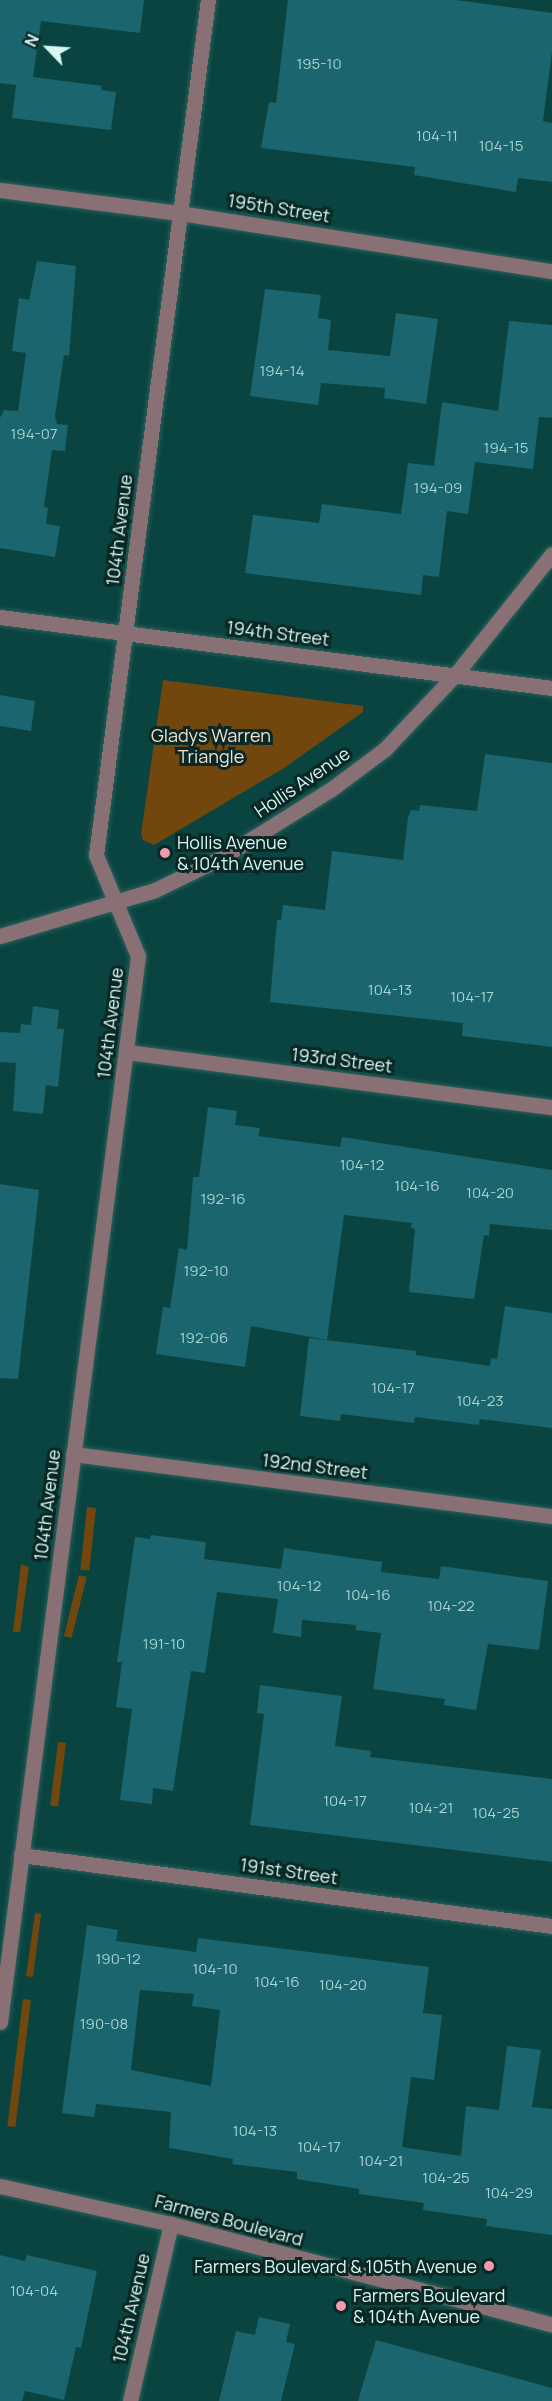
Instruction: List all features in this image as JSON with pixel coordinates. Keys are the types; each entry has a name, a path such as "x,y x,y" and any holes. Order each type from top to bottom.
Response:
{"street":[{"name":"104th Avenue","path":"0,2022 138,956 96,855 208,0"},
{"name":"195th Street","path":"0,190 180,213 552,271"},
{"name":"Hollis Avenue","path":"0,936 155,890 221,858 330,790 385,749 455,675 552,554"},
{"name":"194th Street","path":"0,617 552,688"},
{"name":"193rd Street","path":"127,1052 552,1107"},
{"name":"192nd Street","path":"73,1454 552,1516"},
{"name":"191st Street","path":"21,1855 552,1926"},
{"name":"Farmers Boulevard","path":"0,2186 171,2224 552,2325"},
{"name":"104th Avenue","path":"130,2401 171,2224"}],"green space":[{"name":"Gladys Warren Triangle","path":"163,680 363,706 363,712 284,768 154,845 143,840 141,834"},
{"path":"87,1507 96,1508 89,1571 80,1570"},
{"path":"21,1564 29,1567 20,1632 13,1632"},
{"path":"79,1575 87,1577 72,1638 64,1636"},
{"path":"58,1742 66,1743 58,1806 50,1806"},
{"path":"35,1913 41,1914 33,1977 26,1976"},
{"path":"23,1999 31,2000 15,2127 7,2126"}],"building":[{"path":"0,0 144,0 140,33 41,21 33,77 102,86 101,90 116,92 111,130 12,118 16,85 0,83"},
{"path":"288,0 456,0 552,13 552,51 543,121 552,123 552,182 518,178 516,192 414,175 415,167 261,148 269,102 276,103"},
{"path":"37,261 76,266 69,356 64,355 55,416 57,424 68,425 65,451 52,450 44,507 48,508 46,524 60,526 55,557 0,548 0,418 4,410 18,411 26,353 12,351 19,298 29,300"},
{"path":"265,289 321,295 318,318 331,320 328,350 390,356 396,313 438,319 426,404 384,398 385,388 321,383 318,405 250,396"},
{"path":"509,321 552,325 552,418 539,417 533,469 475,462 468,514 447,511 439,577 423,575 421,595 245,573 253,515 319,523 322,504 401,514 408,463 434,466 442,402 498,411"},
{"path":"0,695 35,701 31,731 0,726"},
{"path":"485,754 552,763 552,1047 462,1036 463,1023 270,1002 277,920 281,920 283,905 325,910 332,851 403,860 408,817 411,810 419,811 420,805 477,811"},
{"path":"33,1006 59,1010 57,1029 64,1029 58,1087 46,1085 43,1114 13,1111 16,1063 0,1062 0,1032 20,1033 21,1024 31,1025"},
{"path":"208,1107 237,1111 235,1125 260,1128 258,1136 340,1147 342,1137 552,1170 552,1230 490,1224 489,1236 484,1235 474,1299 409,1292 415,1229 411,1228 412,1223 344,1215 327,1340 251,1326 245,1367 156,1354 163,1307 170,1308 179,1248 187,1250 193,1177 199,1177"},
{"path":"0,1184 39,1190 18,1379 0,1378"},
{"path":"505,1306 552,1313 552,1428 480,1419 479,1425 415,1417 414,1423 341,1414 340,1421 300,1416 309,1338 416,1351 416,1355 490,1366 491,1358 497,1359"},
{"path":"151,1535 206,1542 204,1559 281,1569 284,1548 382,1562 381,1572 439,1579 441,1566 548,1581 539,1650 488,1644 476,1710 444,1705 445,1699 373,1689 381,1633 356,1630 356,1625 302,1620 301,1637 273,1633 278,1599 217,1592 205,1673 191,1671 173,1791 153,1788 152,1804 120,1800 132,1709 116,1707 122,1662 117,1662 135,1537 150,1539"},
{"path":"260,1685 342,1696 335,1746 371,1751 370,1757 552,1779 552,1862 250,1825 264,1714 257,1713"},
{"path":"87,1925 118,1930 116,1941 196,1952 198,1938 429,1967 423,2013 442,2015 434,2080 411,2077 402,2147 461,2156 466,2106 499,2110 507,2046 541,2050 532,2107 552,2109 552,2235 486,2226 487,2219 423,2210 424,2203 359,2194 359,2189 297,2179 297,2172 232,2164 233,2159 169,2148 171,2112 96,2104 94,2117 62,2113","holes":["140,1990 194,1994 192,2006 220,2010 211,2086 131,2070"]},
{"path":"0,2255 25,2261 27,2255 97,2271 81,2348 76,2347 64,2400 25,2391 22,2401 0,2401"},
{"path":"259,2317 290,2324 286,2342 295,2344 281,2401 219,2401 236,2331 255,2335"},
{"path":"376,2340 552,2388 552,2401 358,2401"}],"place":[{"name":"Hollis Avenue & 104th Avenue","path":"165,853"},
{"name":"Farmers Boulevard & 105th Avenue","path":"489,2266"},
{"name":"Farmers Boulevard & 104th Avenue","path":"341,2306"}]}
